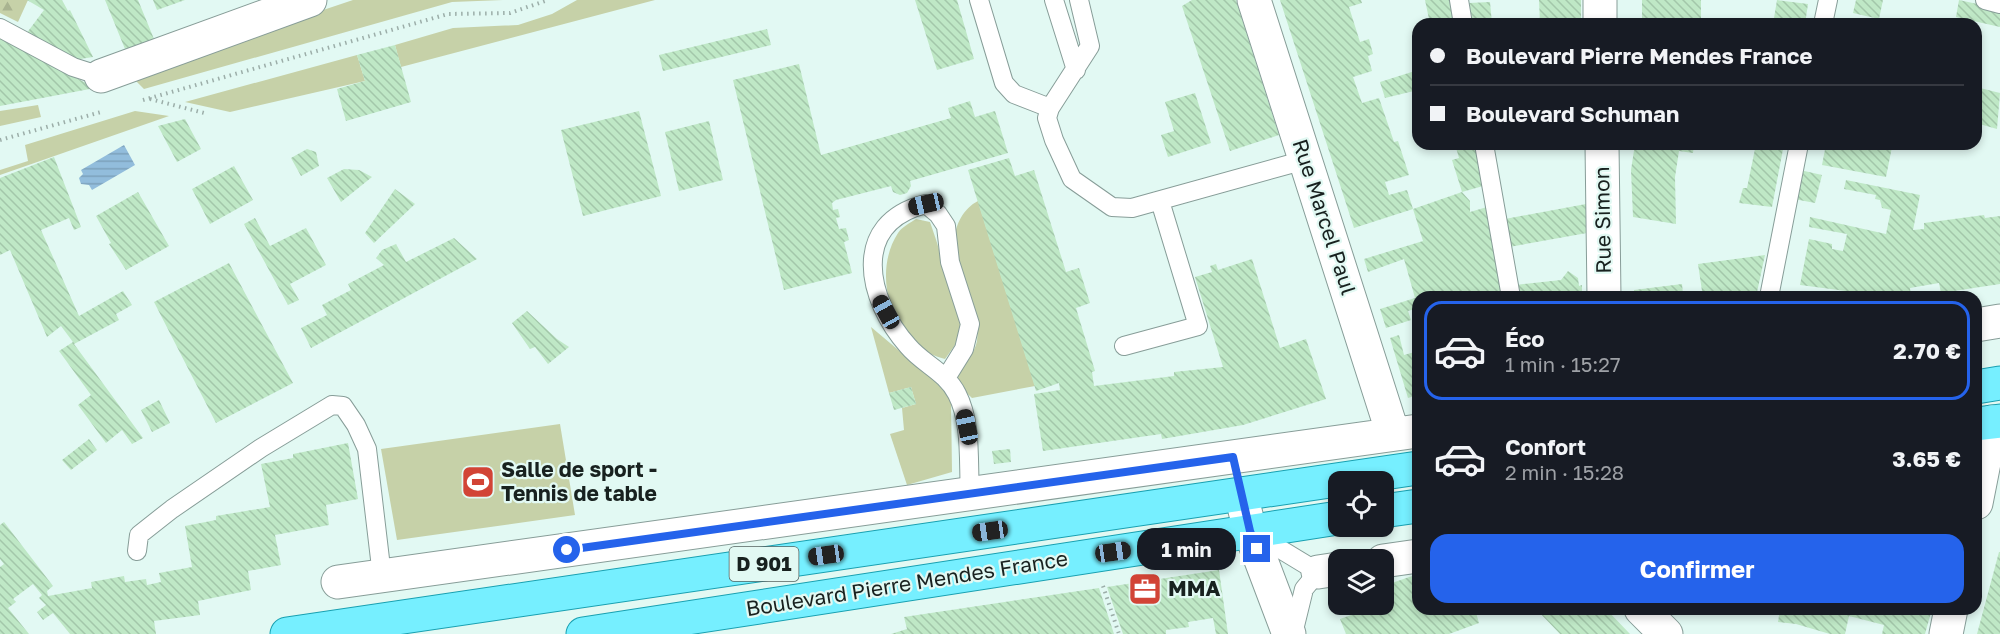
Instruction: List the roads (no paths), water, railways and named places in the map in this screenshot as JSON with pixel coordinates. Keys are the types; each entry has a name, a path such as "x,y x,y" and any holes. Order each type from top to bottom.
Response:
{"main road":[{"path":"1982,386 2000,383"},
{"name":"Boulevard Pierre Mendes France","path":"287,634 1412,469"},
{"path":"1394,509 1412,507"},
{"name":"Boulevard Pierre Mendes France","path":"583,634 714,624 1092,555 1328,519"}],"street":[{"path":"101,76 310,0"},
{"name":"Rue Marcel Paul","path":"1254,0 1305,160 1406,433"},
{"path":"1600,0 1600,18"},
{"name":"Rue Simon","path":"1602,150 1604,291"},
{"path":"1982,324 2000,321"},
{"path":"1982,466 1989,422"},
{"path":"338,582 1406,433"},
{"path":"1241,494 1250,531 1291,634"},
{"path":"1394,559 1412,556"},
{"path":"1647,615 1666,634"},
{"path":"1946,634 1951,615"}],"lane":[{"path":"979,0 1004,83 1014,94 1050,108"},
{"path":"1054,0 1076,70"},
{"path":"1079,0 1090,46 1050,108 1047,118 1054,140 1072,179 1112,207 1132,208 1305,160"},
{"path":"1459,0 1462,18"},
{"path":"1824,18 1828,0"},
{"path":"1986,0 2000,4"},
{"path":"0,28 73,67 101,76"},
{"path":"1485,150 1510,291"},
{"path":"1770,291 1798,150"},
{"path":"1124,346 1198,326 1160,201"},
{"path":"946,378 964,349 970,324 950,262 946,226 939,214 926,204 907,209 885,225 876,242 872,264 876,294 909,348 946,378 962,404 967,427 970,493"},
{"path":"136,551 140,535 171,509 261,448 332,405 343,406 356,425 367,449 382,576"},
{"path":"1233,457 1241,494"},
{"path":"1250,531 1328,570 1304,589 1291,634"}],"water":[{"path":"124,145 135,165 92,190 89,185 81,184 79,178 83,174 81,170"}],"place":[{"name":"Salle de sport - Tennis de table","path":"478,482"},
{"name":"MMA","path":"1145,589"}]}
